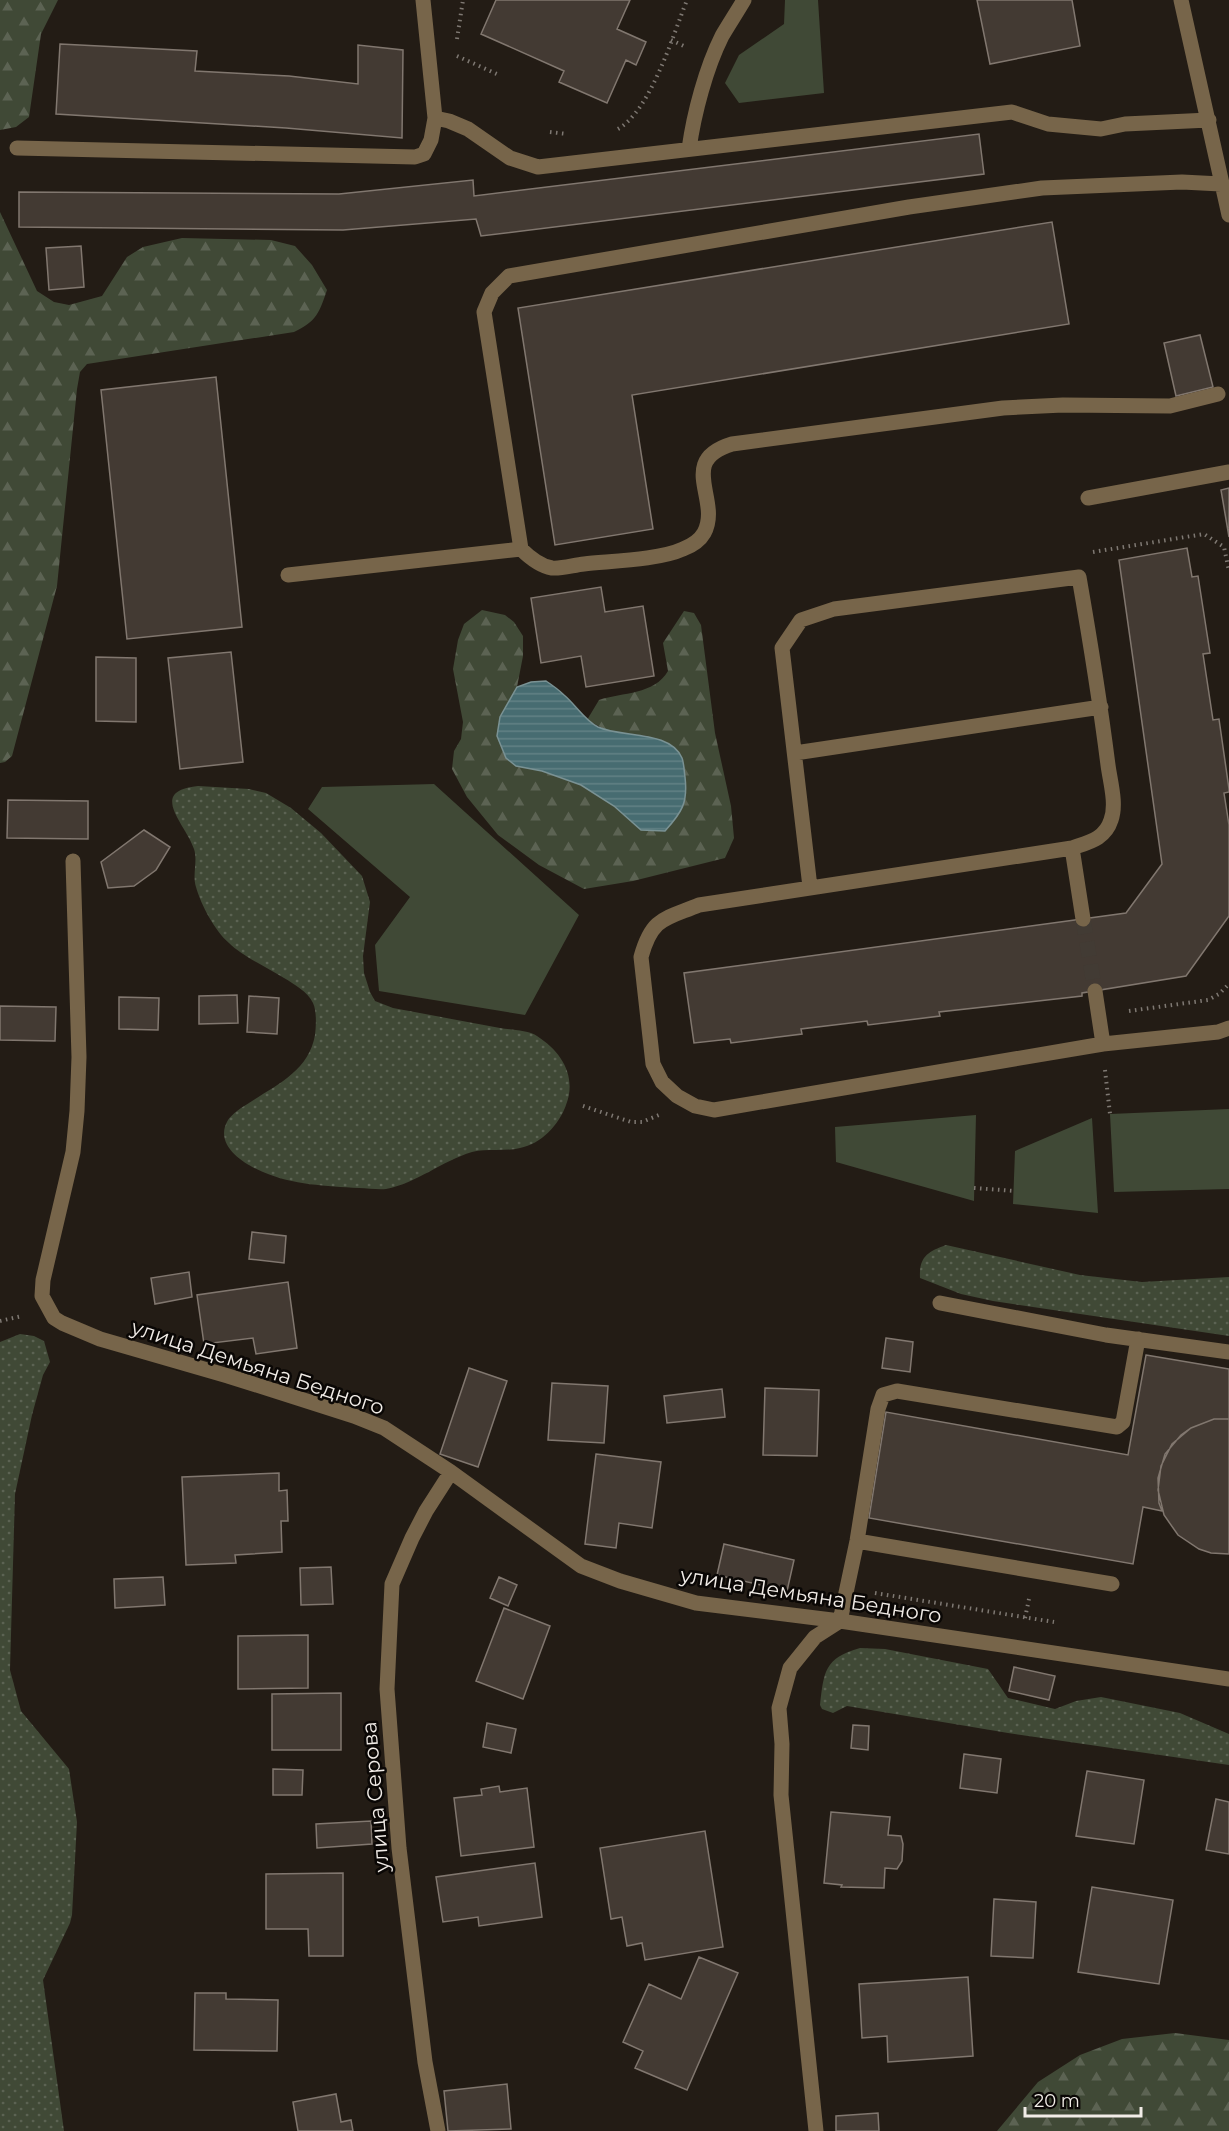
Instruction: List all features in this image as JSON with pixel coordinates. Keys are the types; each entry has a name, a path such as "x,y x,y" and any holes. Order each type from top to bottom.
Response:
{"street":[{"path":"17,148 415,157 424,154 431,140 435,118 423,0"},
{"path":"689,149 693,120 721,38 744,0"},
{"path":"1183,0 1229,214"},
{"path":"435,118 468,129 510,158 538,167 1012,112 1048,124 1101,129 1125,124 1209,120"},
{"path":"1218,394 1170,406 1063,405 1003,408 732,444 709,456 704,468 708,522 701,538 683,550 651,557 552,568 528,557 521,549 484,312 492,293 509,276 909,207 1042,188 1182,182 1221,184"},
{"path":"1088,498 1229,472"},
{"path":"288,575 521,549"},
{"path":"810,887 782,648 801,620 834,609 1079,578 1101,707 1112,796 1111,820 1104,834 1072,848 699,905 662,921 652,928 641,957 653,1064 662,1082 677,1096 695,1106 714,1110 1103,1052 1218,1032 1229,1028"},
{"path":"795,753 1101,707"},
{"path":"1072,848 1083,919"},
{"name":"улица Демьяна Бедного","path":"73,861 79,1057 72,1152 43,1280 42,1296 54,1318 100,1339 228,1376 384,1428 451,1472 581,1566 610,1577 696,1603 840,1621 1229,1679"},
{"path":"1095,991 1103,1052"},
{"path":"940,1303 1138,1339 1229,1352"},
{"path":"816,2131 780,1795 782,1744 780,1708 790,1668 815,1637 840,1621 857,1541 878,1409 883,1395 897,1391 1117,1427 1123,1422 1138,1339"},
{"name":"улица Серова","path":"438,2131 424,2062 399,1848 387,1689 392,1584 426,1511 451,1472"},
{"path":"857,1541 1112,1584"}],"path":[{"path":"454,54 462,0"},
{"path":"615,130 632,120 644,102 687,0"},
{"path":"427,42 499,75"},
{"path":"550,132 573,134"},
{"path":"1079,578 1078,563 1084,554 1204,534 1227,550 1229,571"},
{"path":"1099,1015 1208,1000 1219,994 1229,984"},
{"path":"1103,1052 1110,1114"},
{"path":"583,1106 631,1122"},
{"path":"974,1188 1014,1191"},
{"path":"1021,1648 1033,1571"},
{"path":"848,1588 1059,1623"}],"green space":[{"path":"0,0 58,0 41,34 29,117 16,127 0,130"},
{"path":"785,0 818,0 824,93 739,103 725,83 739,55 784,24"},
{"path":"0,212 37,291 54,302 69,305 102,296 127,257 143,247 182,238 271,240 295,246 312,265 327,290 316,316 294,332 87,364 80,372 57,586 12,756 0,763"},
{"path":"482,610 505,615 514,622 523,636 523,656 517,687 500,717 497,736 506,758 516,766 542,771 581,785 614,806 641,830 648,736 610,732 587,720 599,700 646,689 662,679 668,671 663,643 684,611 694,613 701,625 715,733 731,806 734,838 725,858 633,881 584,889 539,865 498,835 467,797 452,769 454,751 461,739 463,722 453,669 458,640 464,624"},
{"path":"434,784 579,915 525,1015 379,991 375,945 410,897 308,809 322,787"},
{"path":"198,786 249,789 266,793 291,808 321,833 362,876 370,902 363,956 364,973 375,1001 393,1008 529,1032 546,1042 560,1057 570,1085 566,1105 554,1126 542,1138 528,1146 508,1150 472,1152 408,1182 383,1189 286,1180 255,1168 240,1159 227,1145 224,1138 224,1129 228,1120 237,1111 299,1068 312,1048 316,1015 311,999 304,992 234,948 219,932 205,909 195,882 194,849 172,802 175,794 183,789"},
{"path":"1229,1109 1229,1189 1114,1192 1110,1114"},
{"path":"976,1115 974,1201 836,1162 835,1127"},
{"path":"1092,1118 1098,1213 1013,1204 1015,1151"},
{"path":"946,1245 1080,1275 1142,1282 1229,1277 1229,1336 993,1301 961,1294 920,1278 921,1265 926,1256"},
{"path":"20,1334 34,1336 44,1341 50,1362 43,1375 32,1415 15,1494 10,1670 21,1711 69,1769 77,1822 72,1915 43,1980 64,2131 0,2131 0,1342"},
{"path":"860,1648 885,1649 988,1669 1008,1698 1055,1709 1076,1701 1101,1697 1180,1713 1229,1734 1229,1765 1008,1733 847,1706 833,1713 822,1709 821,1693 828,1668 839,1656"},
{"path":"1175,2033 1229,2040 1229,2131 997,2131 1038,2082 1080,2055 1122,2039"}],"water":[{"path":"546,681 598,727 656,739 676,749 683,762 686,794 683,807 665,831 641,830 614,806 581,785 542,771 516,766 506,758 497,736 500,717 517,687 531,682"}],"building":[{"path":"496,0 630,0 617,29 646,42 636,65 626,60 607,103 559,82 564,71 481,34"},
{"path":"977,0 1072,0 1080,46 990,64"},
{"path":"60,44 197,51 195,71 289,76 358,84 358,45 403,50 402,138 286,128 56,114"},
{"path":"979,134 984,174 481,236 476,219 343,230 19,227 19,192 339,194 473,180 474,196"},
{"path":"1052,222 1069,324 632,395 653,529 555,545 518,308"},
{"path":"81,246 84,287 49,290 46,248"},
{"path":"1200,335 1213,387 1176,396 1164,343"},
{"path":"216,377 242,627 127,639 101,390"},
{"path":"1229,488 1229,537 1221,490"},
{"path":"1187,548 1192,577 1198,576 1210,653 1203,654 1213,720 1219,719 1229,789 1229,792 1224,793 1229,825 1229,916 1186,976 1082,993 1082,996 939,1012 940,1016 868,1025 867,1021 801,1029 802,1034 731,1043 730,1039 694,1043 684,973 1126,913 1162,864 1119,560"},
{"path":"601,587 605,612 643,606 654,676 586,687 581,656 541,663 531,598"},
{"path":"231,652 243,762 180,769 168,658"},
{"path":"96,657 136,658 136,722 96,721"},
{"path":"8,800 88,801 88,839 7,838"},
{"path":"144,830 170,847 156,870 134,886 108,888 101,862"},
{"path":"237,995 238,1023 199,1024 199,996"},
{"path":"249,996 279,998 277,1034 247,1032"},
{"path":"119,997 159,998 158,1030 119,1029"},
{"path":"0,1006 56,1007 55,1041 0,1040"},
{"path":"252,1232 286,1236 284,1263 249,1259"},
{"path":"189,1272 192,1297 155,1304 151,1278"},
{"path":"288,1282 297,1348 256,1354 253,1338 204,1344 197,1295"},
{"path":"886,1338 913,1342 910,1372 882,1368"},
{"path":"1146,1355 1229,1369 1229,1419 1214,1419 1191,1428 1181,1435 1165,1454 1158,1478 1159,1503 1162,1511 1143,1507 1133,1564 869,1518 886,1412 1128,1455"},
{"path":"469,1368 507,1381 478,1467 440,1454"},
{"path":"552,1383 608,1386 604,1443 548,1440"},
{"path":"765,1388 819,1390 817,1456 763,1455"},
{"path":"722,1389 725,1417 667,1423 664,1396"},
{"path":"1214,1419 1229,1419 1229,1554 1211,1553 1199,1549 1178,1535 1164,1515 1158,1490 1161,1466 1172,1444 1191,1428"},
{"path":"596,1454 661,1462 652,1528 619,1523 616,1548 585,1544"},
{"path":"279,1473 279,1491 287,1490 288,1521 281,1521 282,1552 235,1555 236,1563 186,1565 182,1477"},
{"path":"724,1544 794,1560 787,1591 717,1575"},
{"path":"331,1567 333,1604 301,1605 300,1568"},
{"path":"163,1577 165,1605 115,1608 114,1579"},
{"path":"499,1577 517,1585 508,1606 490,1598"},
{"path":"504,1608 550,1626 523,1699 476,1681"},
{"path":"308,1635 308,1688 238,1689 238,1636"},
{"path":"1014,1667 1055,1676 1049,1700 1009,1691"},
{"path":"341,1693 341,1750 272,1750 272,1694"},
{"path":"487,1723 516,1729 511,1753 483,1747"},
{"path":"853,1725 869,1726 868,1750 851,1748"},
{"path":"964,1754 1001,1759 997,1793 960,1788"},
{"path":"273,1769 303,1770 302,1795 273,1795"},
{"path":"1087,1771 1144,1780 1134,1844 1076,1836"},
{"path":"499,1786 500,1792 527,1788 534,1847 461,1856 454,1798 482,1795 481,1789"},
{"path":"1216,1799 1229,1802 1229,1854 1206,1850"},
{"path":"831,1812 890,1817 888,1835 901,1836 902,1861 897,1869 885,1868 884,1888 841,1887 842,1885 824,1883"},
{"path":"371,1821 372,1844 317,1848 316,1824"},
{"path":"705,1831 723,1947 645,1960 642,1943 627,1946 622,1917 611,1919 600,1848"},
{"path":"535,1863 542,1917 479,1926 478,1917 443,1922 436,1877"},
{"path":"343,1873 343,1956 309,1956 308,1929 266,1929 266,1874"},
{"path":"1092,1887 1173,1900 1159,1984 1078,1972"},
{"path":"994,1899 1036,1902 1033,1958 991,1956"},
{"path":"699,1957 738,1973 687,2090 635,2068 643,2051 623,2042 649,1984 681,1999"},
{"path":"968,1977 973,2056 888,2062 887,2036 862,2038 859,1984"},
{"path":"195,1993 226,1993 226,1999 278,2000 277,2051 194,2050"},
{"path":"507,2084 511,2129 448,2131 444,2091"},
{"path":"336,2094 341,2122 351,2120 353,2131 298,2131 293,2102"},
{"path":"878,2113 879,2131 836,2131 836,2116"}],"tunnel":[{"path":"1083,919 1095,991"}]}
